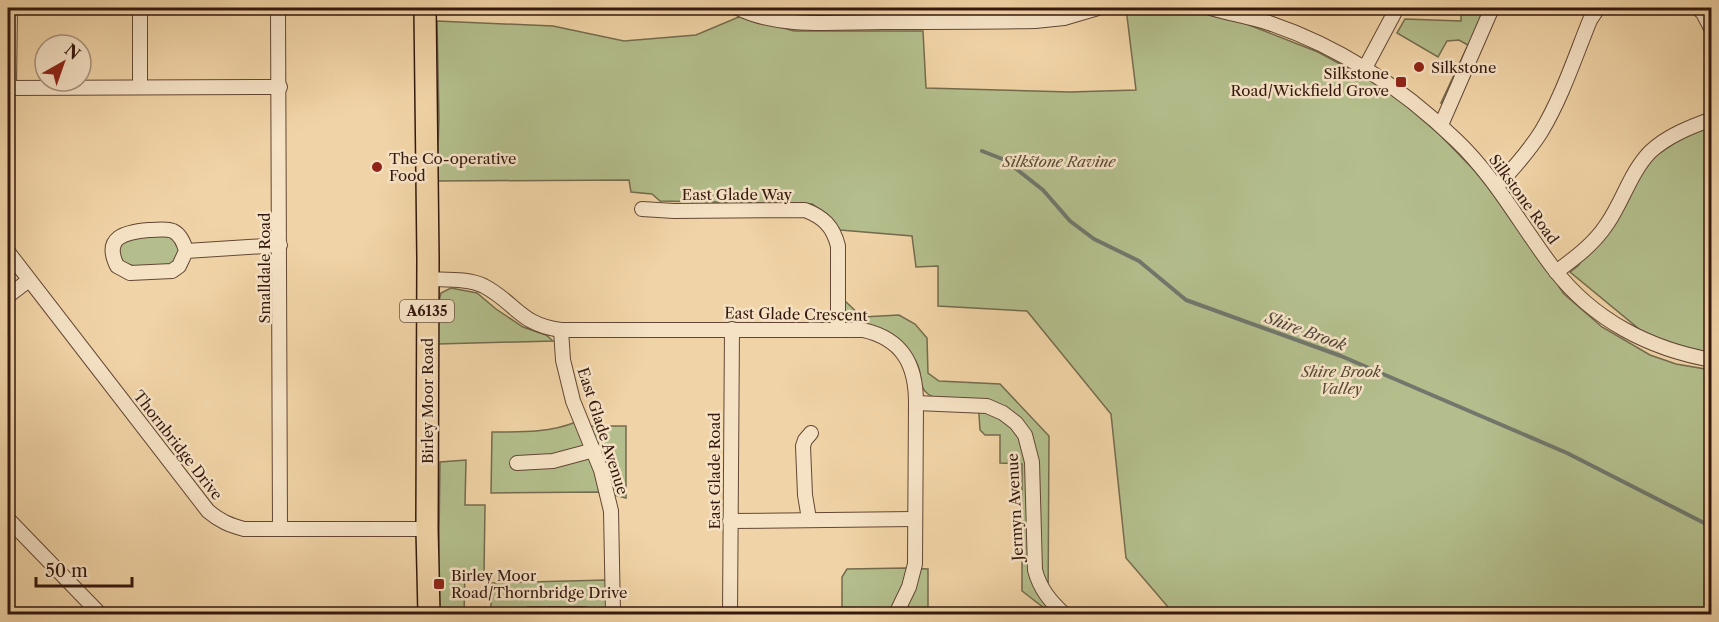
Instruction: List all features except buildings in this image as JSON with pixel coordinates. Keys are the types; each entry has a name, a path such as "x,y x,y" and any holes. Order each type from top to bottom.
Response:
{"main road":[{"name":"Birley Moor Road","path":"425,8 429,615"}],"street":[{"path":"10,8 8,88 280,87"},
{"path":"140,8 140,86"},
{"name":"Smalldale Road","path":"278,8 280,529"},
{"path":"738,8 763,17 796,21 905,22 1035,21 1064,18 1098,8"},
{"path":"905,8 905,22"},
{"name":"Silkstone Road","path":"1212,8 1268,23 1339,53 1410,99 1459,142 1497,186 1556,272 1596,312 1657,346 1712,360"},
{"path":"1365,68 1397,8"},
{"path":"1441,125 1492,8"},
{"path":"1497,186 1526,153 1550,117 1590,20 1598,8"},
{"path":"1704,9 1712,30"},
{"path":"1556,272 1578,256 1606,225 1640,165 1651,152 1665,140 1681,131 1712,119"},
{"name":"East Glade Way","path":"642,209 674,211 805,210 818,215 835,233 838,246 838,330"},
{"path":"166,230 179,236 186,251 179,266 172,271 130,273 117,266 112,251 113,244 121,235 130,231 166,230"},
{"path":"186,251 280,245"},
{"name":"Thornbridge Drive","path":"8,252 208,511 229,525 244,528 280,529 427,529"},
{"name":"East Glade Crescent","path":"427,279 482,285 533,323 546,328 561,330 732,328 863,330 880,333 894,343 912,369 916,385 915,564 909,586 896,615"},
{"path":"8,296 28,280"},
{"name":"East Glade Road","path":"730,615 732,328"},
{"name":"East Glade Avenue","path":"561,330 563,360 573,401 602,470 611,511 613,615"},
{"name":"Jermyn Avenue","path":"916,403 987,406 1016,423 1024,435 1032,462 1035,570 1045,593 1064,615"},
{"path":"809,519 805,495 803,446 811,433"},
{"path":"517,463 553,461 594,450"},
{"path":"8,519 100,615"},
{"path":"730,521 915,519"},
{"path":"530,615 583,615"}],"green space":[{"name":"Shire Brook Valley","path":"1126,8 1190,8 1208,15 1244,23 1318,52 1366,78 1403,103 1440,135 1473,169 1498,199 1564,294 1602,327 1650,355 1676,364 1711,370 1711,614 1174,614 1126,558 1111,414 1027,311 938,306 938,266 916,267 912,236 840,230 827,214 812,204 660,201 652,194 631,192 629,180 437,181 439,118 437,21 553,26 624,41 696,35 741,16 794,31 923,31 926,88 1070,92 1136,90"},
{"path":"1461,8 1478,8 1483,24 1445,102 1441,103 1468,45 1459,40 1447,41 1438,57 1397,33 1405,19 1461,21"},
{"path":"1711,127 1711,353 1698,352 1644,333 1570,272 1578,266 1653,157 1687,135"},
{"path":"168,235 176,240 181,248 179,258 172,264 137,267 125,263 119,256 119,243 126,237"},
{"path":"451,288 477,293 523,327 546,335 553,341 438,344 436,312 441,293"},
{"path":"845,301 862,317 899,315 915,324 927,338 928,373 939,381 1000,384 1049,436 1048,611 1022,591 1022,464 1000,463 1000,435 985,435 980,430 978,399 945,400 925,392 917,364 906,347 888,332 847,319 844,313"},
{"path":"576,422 588,426 626,426 626,498 602,492 491,493 492,432 545,430"},
{"path":"466,460 465,505 485,505 484,575 465,574 464,614 438,614 440,462"},
{"path":"847,569 928,569 928,614 842,614 842,577"},
{"path":"607,580 606,614 491,614 491,583"}],"waterway":[{"name":"Shire Brook","path":"982,151 1005,160 1043,190 1070,221 1094,239 1139,261 1186,300 1341,356 1567,453 1712,527"}],"place":[{"name":"Silkstone","path":"1419,67"},
{"name":"Silkstone Road/Wickfield Grove","path":"1401,82"},
{"name":"The Co-operative Food","path":"377,167"},
{"name":"Birley Moor Road/Thornbridge Drive","path":"439,584"}],"park label":[{"name":"Silkstone Ravine","path":"1059,161"}]}
